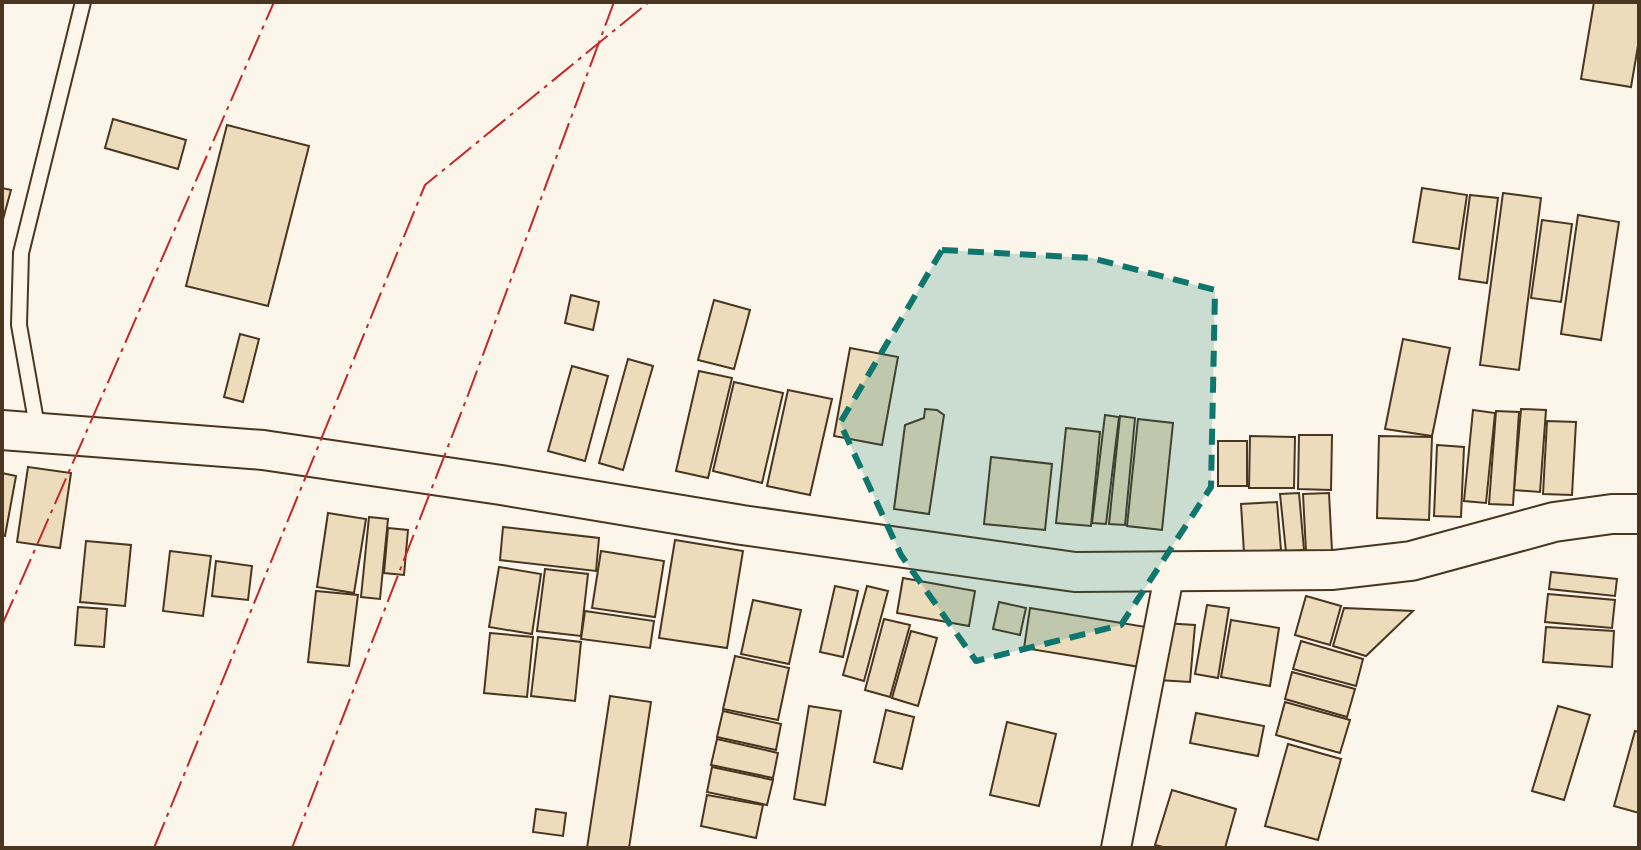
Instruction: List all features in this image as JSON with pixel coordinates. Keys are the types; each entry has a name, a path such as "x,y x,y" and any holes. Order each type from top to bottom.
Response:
{"main road":[{"path":"20,431 277,452 742,525 1075,572 1333,570 1411,561 1554,522 1612,514 1639,514"}],"street":[{"path":"1116,848 1170,571"}],"lane":[{"path":"20,431 21,253 83,2"}],"highlighted area":[{"path":"942,250 1091,258 1215,290 1211,487 1121,625 976,661 901,555 840,423"}],"building":[{"path":"1594,2 1639,2 1639,40 1631,87 1581,79"},
{"path":"113,119 186,140 178,169 105,148"},
{"path":"227,125 309,146 268,306 186,286"},
{"path":"2,188 11,190 2,223"},
{"path":"1422,188 1467,195 1459,249 1413,242"},
{"path":"1503,193 1541,198 1519,370 1480,365"},
{"path":"1470,195 1498,198 1487,283 1459,279"},
{"path":"1578,215 1619,222 1601,340 1561,334"},
{"path":"1542,220 1572,224 1561,302 1531,298"},
{"path":"571,295 599,302 593,330 565,323"},
{"path":"714,300 750,310 734,369 698,360"},
{"path":"240,334 259,339 243,402 224,397"},
{"path":"1403,339 1450,348 1432,436 1385,429"},
{"path":"850,348 898,357 882,445 834,436"},
{"path":"628,359 653,366 623,470 599,463"},
{"path":"572,366 608,376 585,461 548,451"},
{"path":"699,371 732,378 708,478 676,471"},
{"path":"734,382 783,393 762,483 713,471"},
{"path":"788,390 832,399 810,495 767,486"},
{"path":"925,409 937,410 944,415 929,514 894,509 905,425 924,418"},
{"path":"1521,409 1546,410 1540,492 1514,490"},
{"path":"1473,410 1495,413 1486,503 1464,501"},
{"path":"1496,411 1519,412 1513,505 1489,504"},
{"path":"1105,415 1119,417 1106,524 1092,523"},
{"path":"1120,416 1135,418 1125,525 1109,524"},
{"path":"1138,419 1173,423 1162,530 1127,526"},
{"path":"1547,421 1576,422 1572,495 1543,494"},
{"path":"1066,428 1100,432 1091,526 1056,523"},
{"path":"1299,435 1332,435 1331,490 1298,489"},
{"path":"1250,436 1295,437 1294,488 1249,488"},
{"path":"1379,436 1432,437 1429,520 1377,518"},
{"path":"1218,441 1247,441 1247,486 1218,486"},
{"path":"1437,445 1464,447 1461,517 1434,516"},
{"path":"991,457 1052,464 1045,530 984,524"},
{"path":"28,467 71,473 60,548 17,542"},
{"path":"2,473 16,476 5,536 2,535"},
{"path":"1299,493 1304,550 1286,552 1280,494"},
{"path":"1329,493 1332,551 1306,552 1303,494"},
{"path":"1277,502 1281,550 1244,553 1241,504"},
{"path":"328,513 366,519 354,593 317,587"},
{"path":"369,517 388,519 380,599 361,597"},
{"path":"503,527 599,538 596,571 500,560"},
{"path":"388,528 408,530 404,575 384,573"},
{"path":"675,540 743,551 727,648 659,638"},
{"path":"86,541 131,545 125,606 80,602"},
{"path":"170,551 211,556 203,616 163,611"},
{"path":"601,551 664,561 655,617 592,608"},
{"path":"216,561 252,566 248,600 212,596"},
{"path":"499,567 541,574 532,634 489,627"},
{"path":"545,569 588,574 581,636 537,631"},
{"path":"1551,572 1617,579 1615,596 1549,589"},
{"path":"903,578 975,591 969,626 897,613"},
{"path":"835,586 858,591 843,657 820,652"},
{"path":"867,586 888,591 864,681 843,675"},
{"path":"316,591 358,595 349,666 308,662"},
{"path":"1548,594 1615,600 1612,628 1545,622"},
{"path":"1306,596 1341,606 1330,645 1295,635"},
{"path":"753,600 801,610 789,664 741,654"},
{"path":"999,602 1026,608 1020,635 993,629"},
{"path":"1207,605 1229,608 1218,678 1195,674"},
{"path":"78,607 107,609 104,647 75,645"},
{"path":"1030,608 1146,627 1140,667 1024,648"},
{"path":"1344,608 1413,611 1366,656 1333,646"},
{"path":"585,611 654,621 650,648 581,639"},
{"path":"884,619 910,625 890,697 865,690"},
{"path":"1231,620 1279,628 1270,686 1221,677"},
{"path":"1163,623 1195,625 1190,682 1158,680"},
{"path":"1546,627 1614,631 1612,667 1543,662"},
{"path":"911,631 937,638 918,706 892,698"},
{"path":"490,633 533,637 527,697 484,693"},
{"path":"538,637 581,642 575,701 531,696"},
{"path":"1301,641 1363,659 1356,686 1293,669"},
{"path":"735,656 789,668 778,720 723,709"},
{"path":"1292,672 1355,689 1347,717 1285,699"},
{"path":"610,696 651,702 629,848 587,848"},
{"path":"1285,702 1350,720 1340,753 1276,735"},
{"path":"809,706 841,711 825,805 794,799"},
{"path":"1558,706 1590,715 1564,800 1532,791"},
{"path":"886,710 914,717 902,769 874,762"},
{"path":"723,711 781,724 776,750 717,737"},
{"path":"1196,713 1264,726 1258,756 1190,743"},
{"path":"1007,722 1056,734 1039,806 990,795"},
{"path":"1635,731 1639,732 1639,813 1614,806"},
{"path":"717,739 778,753 773,778 711,765"},
{"path":"1288,744 1341,759 1318,840 1265,826"},
{"path":"712,767 773,780 767,805 707,792"},
{"path":"1172,790 1236,809 1225,848 1167,848 1155,845"},
{"path":"707,795 763,805 756,838 701,826"},
{"path":"536,809 566,813 563,836 533,832"}],"power":[{"path":"2,625 274,2"},
{"path":"292,848 468,395 614,2"},
{"path":"154,848 425,185 649,2"}]}
